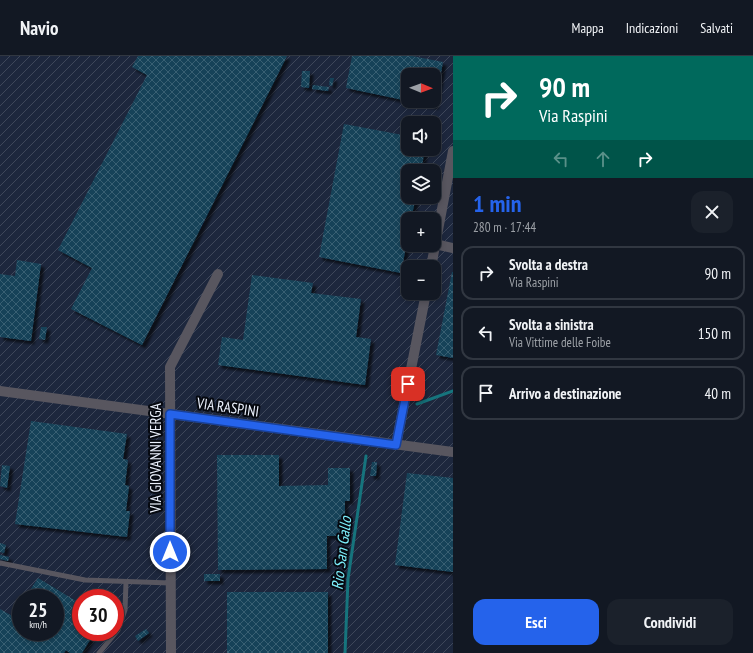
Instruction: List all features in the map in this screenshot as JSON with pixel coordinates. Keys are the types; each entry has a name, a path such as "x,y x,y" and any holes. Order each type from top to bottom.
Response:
{"street":[{"path":"441,213 453,151"},
{"path":"441,245 453,248"},
{"name":"VIA GIOVANNI VERGA","path":"171,653 170,367 218,274"},
{"path":"396,445 425,300"},
{"name":"VIA RASPINI","path":"0,391 453,452"}],"lane":[{"path":"0,563 85,580 170,583"},
{"path":"99,653 118,630 125,610 126,582"}],"shaded area":[{"path":"0,56 453,56 453,653 0,653"}],"building":[{"path":"138,56 287,56 142,345 71,309 92,268 58,250 147,75 132,67"},
{"path":"352,56 412,56 443,62 441,73 441,68 401,68 401,100 346,88"},
{"path":"302,71 310,71 309,88 301,87"},
{"path":"330,78 334,78 332,86 329,85"},
{"path":"313,85 329,87 328,91 312,89"},
{"path":"344,124 401,135 401,156 424,156 422,164 401,164 401,204 414,204 413,212 401,212 401,252 405,252 403,260 401,260 401,273 319,257"},
{"path":"17,260 41,264 31,341 0,337 0,274 15,276"},
{"path":"453,272 453,358 436,355"},
{"path":"252,275 313,283 311,293 361,299 356,337 371,339 365,385 218,365 222,337 243,340"},
{"path":"41,327 47,327 45,340 39,339"},
{"path":"31,421 127,434 123,459 128,460 125,485 129,486 126,511 130,511 127,537 15,524"},
{"path":"217,455 279,455 279,486 328,485 328,468 350,468 350,501 345,501 345,536 327,536 327,569 218,570"},
{"path":"372,462 377,462 376,476 370,476"},
{"path":"2,465 10,466 7,488 0,486"},
{"path":"407,473 453,478 453,572 395,565"},
{"path":"0,543 6,545 4,553 0,552"},
{"path":"0,555 9,557 8,561 0,559"},
{"path":"204,574 220,574 220,581 204,581"},
{"path":"38,578 56,589 31,589"},
{"path":"227,592 328,592 328,653 227,653"},
{"path":"64,594 72,599 72,641 89,641 82,653 70,653 66,650 64,653 0,653 0,609 12,616 12,641 64,641"},
{"path":"146,629 149,633 138,641 135,636"}],"waterway":[{"name":"Rio San Gallo","path":"417,404 453,391"},
{"name":"Rio San Gallo","path":"345,653 348,579 366,456"}],"route":[{"path":"170,552 170,414 396,445 408,384"}]}
